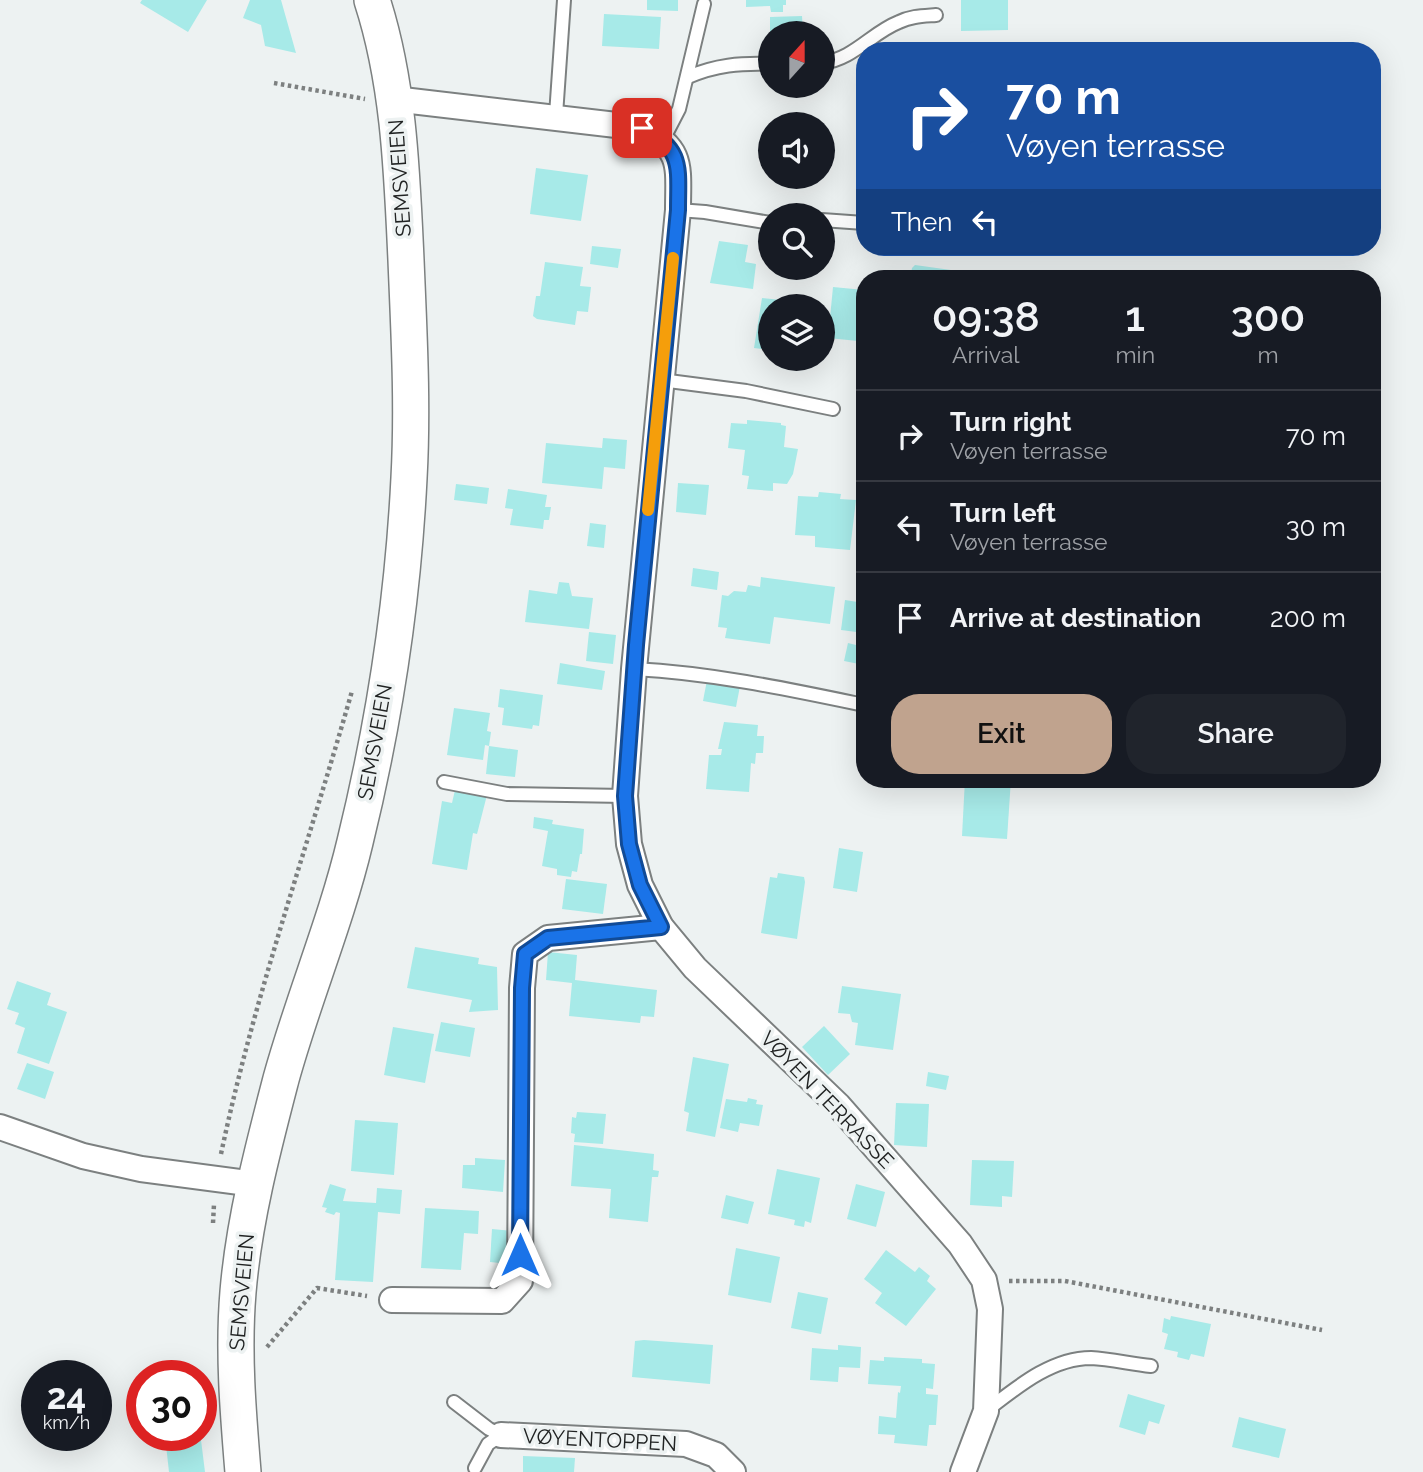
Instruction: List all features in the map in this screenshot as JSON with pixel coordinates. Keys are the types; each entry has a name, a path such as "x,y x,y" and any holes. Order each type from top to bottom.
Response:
{"main road":[{"name":"SEMSVEIEN","path":"243,1472 235,1385 238,1291 255,1184 282,1076 354,847 370,778 402,566 409,474 411,379 404,223 374,103 384,38 372,0"}],"street":[{"path":"374,103 556,115 642,128 664,138"},
{"name":"VØYEN TERRASSE","path":"664,138 674,151 678,177 678,210 634,669 625,796 631,854 640,885 661,927 695,968 838,1105 960,1244 984,1280"},
{"path":"392,1300 502,1301 520,1281 522,988 525,954 548,938 661,927"},
{"path":"0,1127 83,1156 141,1169 255,1184"},
{"path":"963,1472 985,1411 990,1309 984,1280"},
{"name":"VØYENTOPPEN","path":"501,1435 686,1444 716,1455 733,1472"}],"lane":[{"path":"556,115 564,0"},
{"path":"664,138 679,109 704,4"},
{"path":"868,42 898,22 916,16 936,15"},
{"path":"835,60 856,50"},
{"path":"688,76 712,66 758,64"},
{"path":"678,210 758,221"},
{"path":"835,221 856,222"},
{"path":"661,380 746,391 833,409"},
{"path":"634,669 721,676 856,703"},
{"path":"444,782 507,794 625,796"},
{"path":"985,1411 1026,1381 1070,1362 1091,1359 1151,1366"},
{"path":"454,1402 501,1435 488,1444 475,1468"}],"path":[{"path":"274,83 374,103"},
{"path":"361,86 374,103"},
{"path":"213,1232 216,1178 238,1073 287,901 322,797 353,685"},
{"path":"984,1280 1065,1281 1322,1330"},
{"path":"235,1385 317,1288 392,1300"}],"building":[{"path":"142,0 207,0 188,32 140,3"},
{"path":"250,0 281,0 296,53 265,46 261,25 243,18"},
{"path":"647,0 678,0 678,11 647,10"},
{"path":"746,0 786,0 786,5 783,5 783,12 771,12 770,6 746,7"},
{"path":"961,0 1008,0 1008,30 961,31"},
{"path":"604,14 661,17 659,49 602,46"},
{"path":"802,16 802,21 770,21 770,17"},
{"path":"536,168 588,175 581,221 530,214"},
{"path":"719,241 748,245 745,262 756,264 753,289 710,283"},
{"path":"592,246 621,249 618,268 590,264"},
{"path":"545,262 583,267 580,286 591,287 588,312 577,311 575,325 533,316 536,296 540,296"},
{"path":"915,265 951,270 912,270"},
{"path":"833,287 856,289 856,341 835,339"},
{"path":"758,323 758,348 754,348"},
{"path":"747,420 781,423 786,426 784,447 798,449 793,474 787,484 773,483 773,491 747,489 749,476 742,475 745,450 728,448 731,423 747,424"},
{"path":"603,438 627,440 625,469 604,467 602,489 542,483 546,443 602,448"},
{"path":"678,483 709,485 706,515 676,512"},
{"path":"456,484 489,488 487,504 454,500"},
{"path":"508,489 547,495 545,507 551,507 549,520 544,520 543,529 510,525 513,509 505,508"},
{"path":"819,492 841,494 840,499 856,500 850,550 815,547 815,536 795,535 798,496 818,497"},
{"path":"590,523 606,525 604,548 587,546"},
{"path":"693,568 719,572 717,590 691,586"},
{"path":"761,577 835,587 830,624 774,617 770,644 725,638 727,628 718,627 722,595 728,596 734,591 746,592 748,585 760,587"},
{"path":"559,582 569,583 572,596 593,598 589,629 525,622 529,590 557,594"},
{"path":"845,600 856,602 856,632 841,630"},
{"path":"589,632 616,635 613,664 586,661"},
{"path":"848,643 856,645 856,663 844,661"},
{"path":"560,663 605,671 602,690 557,684"},
{"path":"707,680 740,686 736,707 703,701"},
{"path":"500,689 543,695 539,726 533,725 532,729 502,725 504,708 498,707"},
{"path":"454,708 490,713 487,731 491,732 489,746 485,745 483,760 447,755"},
{"path":"724,722 758,725 757,736 764,736 763,753 756,753 755,764 751,763 749,792 706,789 709,755 721,755 722,749 718,749"},
{"path":"489,746 518,750 515,777 486,774"},
{"path":"965,788 1010,788 1007,839 962,836"},
{"path":"455,790 487,795 477,834 473,833 467,870 432,864 442,801 452,803"},
{"path":"534,817 553,820 552,824 584,829 582,854 577,872 572,871 571,877 557,875 557,869 542,866 548,831 533,828"},
{"path":"839,848 863,852 857,892 833,888"},
{"path":"778,873 804,877 797,939 761,933 770,877 777,878"},
{"path":"566,879 607,884 603,914 562,909"},
{"path":"415,947 479,958 478,964 497,967 498,1010 469,1012 472,1000 407,988"},
{"path":"548,952 577,955 575,980 657,990 654,1017 641,1016 640,1023 569,1016 572,983 546,980"},
{"path":"17,981 51,993 47,1005 67,1012 49,1064 17,1053 25,1028 15,1024 19,1013 7,1009"},
{"path":"842,986 901,994 893,1050 855,1045 858,1023 852,1022 850,1014 838,1013"},
{"path":"441,1022 475,1028 470,1057 435,1051"},
{"path":"824,1026 850,1054 828,1075 802,1047"},
{"path":"393,1027 434,1034 425,1083 384,1075"},
{"path":"693,1057 729,1064 715,1137 686,1131 689,1113 684,1111"},
{"path":"27,1063 54,1072 45,1099 17,1089"},
{"path":"928,1072 949,1076 946,1090 926,1086"},
{"path":"748,1098 763,1105 759,1126 740,1123 738,1132 720,1128 726,1099 747,1102"},
{"path":"896,1103 929,1104 927,1147 894,1145"},
{"path":"577,1112 606,1114 603,1144 574,1142 575,1134 571,1133 572,1117 576,1118"},
{"path":"355,1120 398,1123 394,1175 351,1171"},
{"path":"574,1145 654,1154 653,1170 659,1171 658,1177 652,1177 648,1222 609,1218 611,1189 571,1186"},
{"path":"475,1158 505,1160 503,1192 462,1188 463,1165 475,1165"},
{"path":"972,1160 1014,1161 1012,1197 1002,1196 1002,1207 970,1205"},
{"path":"777,1169 820,1178 811,1223 805,1221 804,1227 794,1225 795,1220 768,1214"},
{"path":"330,1184 346,1189 343,1201 376,1203 377,1188 402,1190 400,1214 378,1212 373,1282 335,1280 340,1213 336,1212 334,1215 325,1212 327,1208 322,1207"},
{"path":"856,1184 885,1192 876,1227 847,1219"},
{"path":"726,1195 754,1202 748,1224 721,1218"},
{"path":"425,1208 479,1211 478,1234 464,1233 461,1270 421,1268"},
{"path":"492,1229 512,1231 510,1264 490,1262"},
{"path":"736,1248 780,1257 771,1303 728,1295"},
{"path":"886,1250 915,1272 919,1267 930,1276 927,1281 936,1289 906,1326 875,1303 882,1293 864,1279"},
{"path":"798,1292 828,1298 821,1334 791,1328"},
{"path":"1171,1316 1211,1324 1204,1357 1191,1354 1189,1360 1177,1357 1178,1352 1164,1349 1168,1334 1162,1332 1164,1318 1170,1320"},
{"path":"635,1341 713,1345 710,1384 632,1377"},
{"path":"838,1345 861,1347 860,1368 839,1367 838,1382 810,1380 812,1348 838,1350"},
{"path":"884,1357 922,1359 922,1363 935,1364 933,1389 926,1388 926,1394 938,1395 936,1425 929,1425 927,1446 894,1443 895,1435 878,1434 879,1416 896,1418 901,1386 868,1384 870,1360 884,1361"},
{"path":"1128,1394 1165,1405 1159,1424 1149,1421 1145,1435 1119,1427"},
{"path":"1239,1417 1286,1429 1279,1458 1232,1447"},
{"path":"167,1451 202,1451 205,1472 169,1472"},
{"path":"523,1456 575,1458 574,1472 523,1472"}],"slow traffic":[{"path":"648,510 673,258"}],"route":[{"path":"520,1255 522,988 525,954 548,938 661,927 640,885 629,844 625,796 649,501 678,210 678,177 674,151 664,138 642,128"}]}
